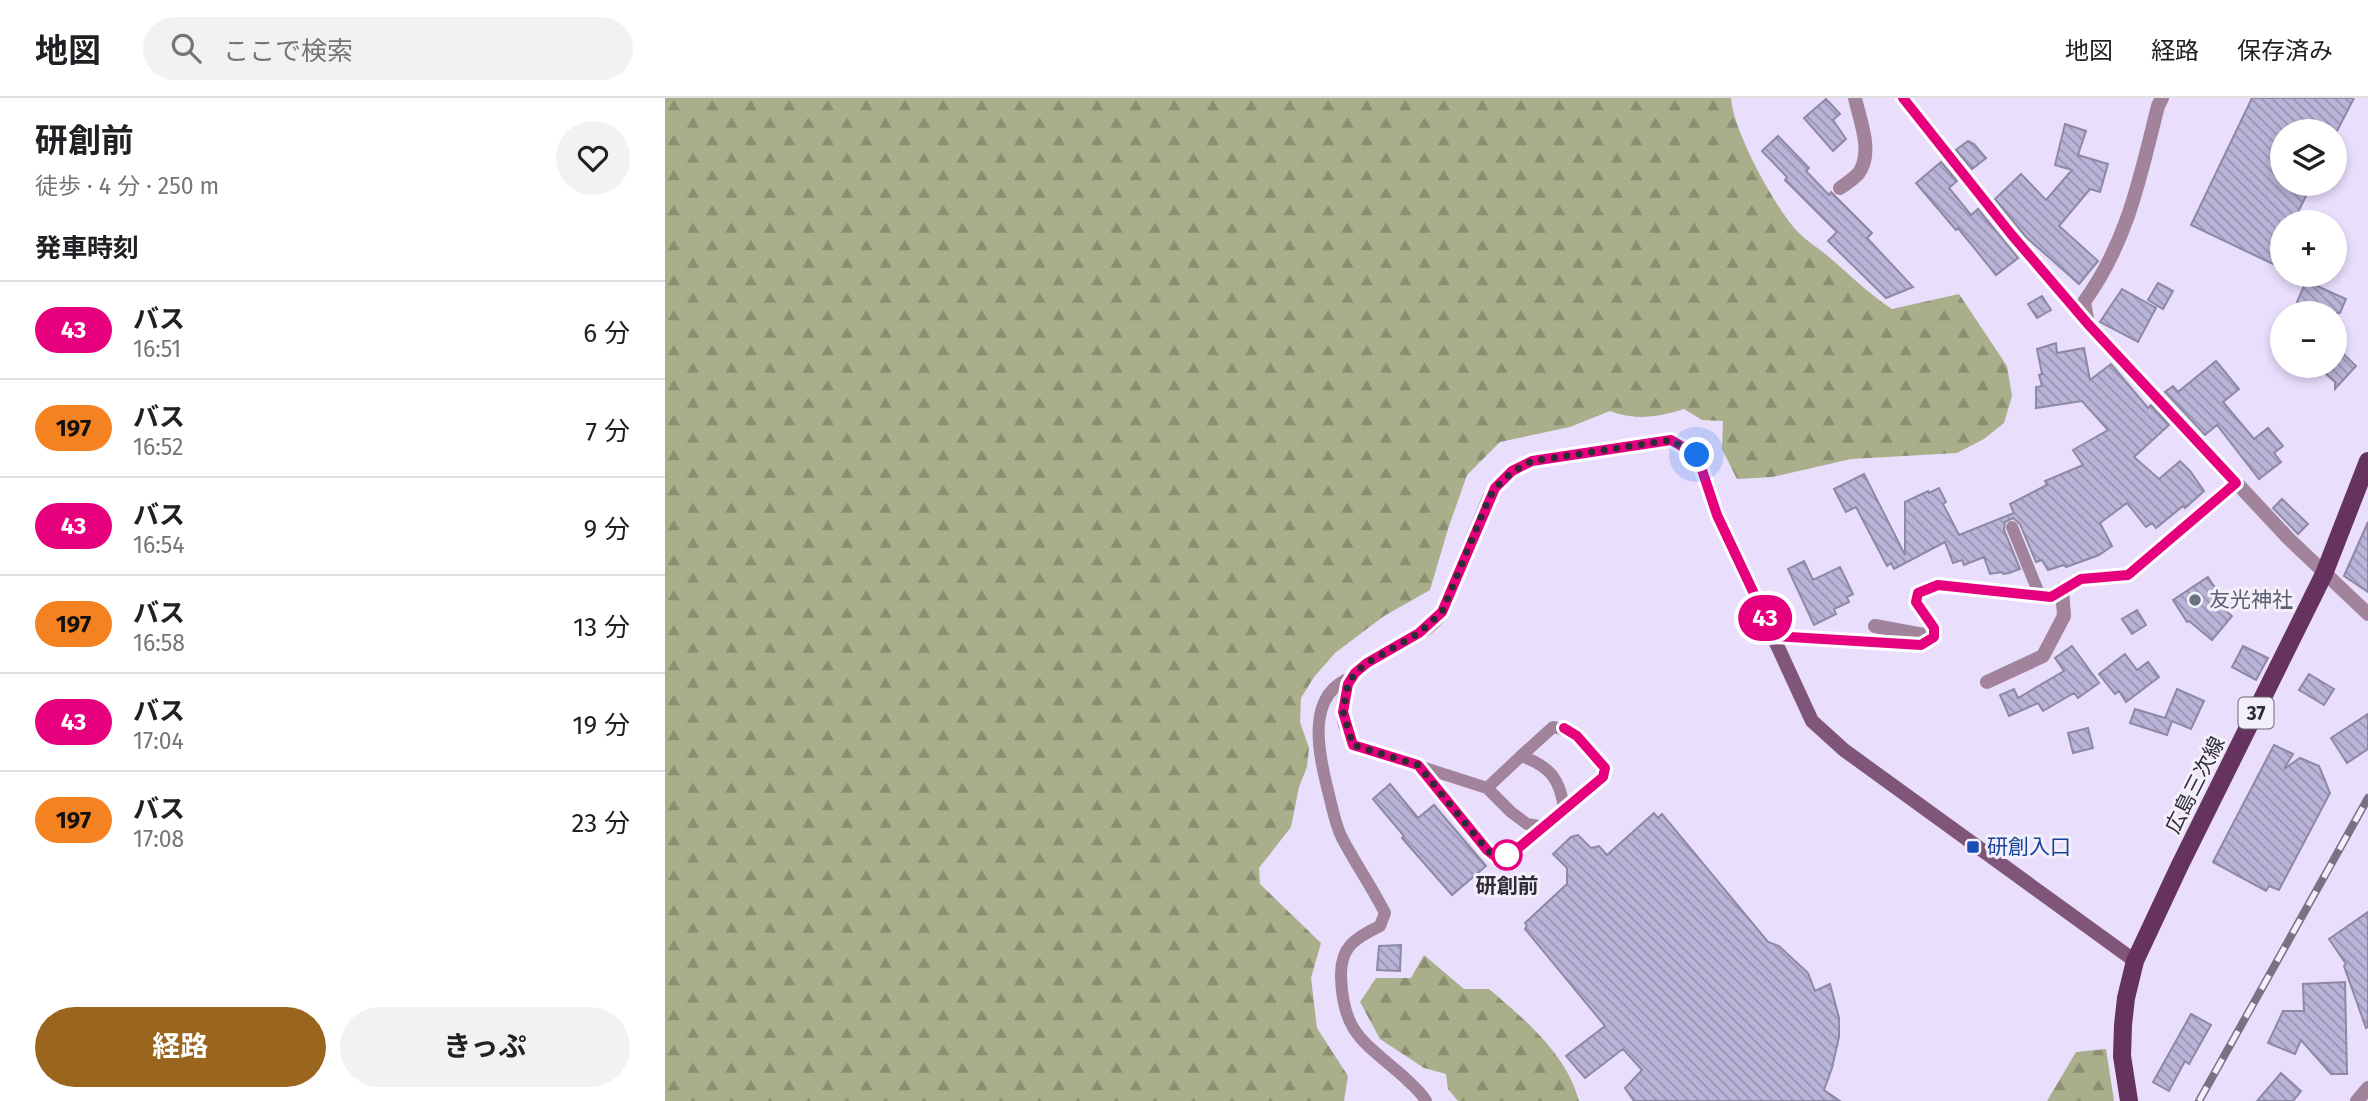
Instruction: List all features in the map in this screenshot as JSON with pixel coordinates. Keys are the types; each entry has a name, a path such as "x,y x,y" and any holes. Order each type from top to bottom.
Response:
{"main road":[{"name":"広島三次線","path":"2129,1101 2122,1056 2123,1025 2126,998 2136,961 2179,867 2324,574 2368,461"}],"street":[{"path":"1840,188 1858,174 1866,153 1855,98"},
{"path":"1903,98 2011,234 2088,324 2236,483 2324,574 2368,614"},
{"path":"2088,324 2084,302 2104,275 2132,210 2162,98"},
{"path":"1345,725 1345,697 1353,677 1367,663 1431,625 1442,612 1489,498 1503,480 1522,465 1532,461 1671,440 1697,455 1717,515 1812,722 1831,740 2136,961"},
{"path":"1934,637 1934,628 1916,602 1918,593 1938,585 2051,597 2081,579 2128,575 2236,483"},
{"path":"1987,682 2043,656 2064,617 2062,589"},
{"path":"1875,626 1934,637"},
{"path":"1774,636 1921,645 1934,637"},
{"path":"2357,1101 2368,1088"}],"lane":[{"path":"2012,527 2040,596"},
{"path":"1353,677 1341,681 1328,697 1318,722 1318,750 1342,837 1385,913 1380,926 1357,938 1348,947 1341,962 1343,1009 1350,1027 1415,1087 1426,1101"},
{"path":"1345,725 1353,745 1487,788 1527,824 1545,827"},
{"path":"1418,765 1487,850 1496,857 1510,855 1545,827 1603,777 1605,768 1577,736 1564,728 1553,727 1487,788"},
{"path":"1521,756 1541,763 1553,775 1563,794 1564,810"}],"green space":[{"path":"665,98 1731,98 1739,130 1757,169 1779,207 1799,233 1892,309 1959,294 2007,366 2012,396 2004,423 1984,439 1957,453 1851,459 1772,477 1737,479 1722,449 1723,421 1702,420 1684,409 1647,417 1610,411 1570,427 1500,442 1467,475 1430,590 1384,616 1335,653 1314,677 1301,698 1300,722 1309,748 1307,767 1299,787 1291,827 1259,868 1260,884 1321,943 1311,978 1317,1028 1348,1076 1344,1101 665,1101"},
{"path":"1424,955 1464,989 1489,989 1530,1025 1565,1068 1579,1101 1458,1101 1448,1089 1446,1074 1424,1068 1380,1039 1360,1002 1376,978 1411,978"},
{"path":"2106,1049 2114,1101 2047,1101 2076,1052"}],"building":[{"path":"2252,98 2354,98 2343,119 2270,119 2270,196 2306,196 2299,210 2270,210 2270,263 2191,225"},
{"path":"1826,99 1840,114 1833,120 1846,139 1833,151 1804,118"},
{"path":"2065,124 2086,131 2078,155 2108,164 2100,192 2090,189 2059,226 2098,261 2079,284 2026,237 1995,199 2021,174 2046,200 2072,170 2055,165"},
{"path":"1778,136 1809,168 1806,171 1829,195 1831,192 1872,233 1867,238 1913,287 1886,298 1828,241 1837,232 1785,180 1787,177 1762,151"},
{"path":"1968,141 1986,158 1972,169 1956,150"},
{"path":"1941,162 1957,181 1949,188 1971,215 1978,209 2018,258 1996,275 1958,228 1956,230 1916,183"},
{"path":"2158,283 2173,291 2163,309 2148,300"},
{"path":"2303,287 2319,287 2346,299 2345,301 2297,301"},
{"path":"2122,289 2156,308 2138,342 2100,322"},
{"path":"2042,296 2051,310 2037,318 2028,304"},
{"path":"2056,343 2057,353 2084,348 2090,380 2111,364 2148,408 2151,405 2169,425 2134,457 2159,479 2180,461 2204,491 2156,528 2152,523 2146,527 2127,503 2100,523 2112,546 2099,555 2066,567 2064,565 2048,570 2042,560 2036,562 2020,524 2013,518 2005,522 2004,530 2020,569 2003,574 1990,574 1984,557 1964,565 1962,560 1953,563 1945,542 1894,569 1891,563 1887,566 1856,507 1846,512 1834,489 1864,474 1905,555 1905,502 1939,488 1946,502 1943,504 1959,535 2014,513 2010,504 2047,485 2045,481 2083,465 2073,450 2108,430 2082,401 2036,408 2036,387 2042,386 2037,349"},
{"path":"2347,357 2356,366 2347,376"},
{"path":"2216,361 2239,389 2223,402 2254,439 2268,428 2283,446 2274,453 2281,462 2259,479 2217,425 2205,435 2165,392 2173,386 2178,392"},
{"path":"2330,378 2345,378 2335,389 2335,382"},
{"path":"2282,499 2308,524 2298,534 2273,508"},
{"path":"2368,522 2368,592 2344,576"},
{"path":"1804,561 1813,580 1840,567 1853,594 1847,597 1849,602 1834,609 1836,614 1814,625 1788,569"},
{"path":"2208,577 2223,600 2217,603 2232,616 2212,640 2187,622 2173,600"},
{"path":"2137,610 2146,625 2132,634 2122,619"},
{"path":"2072,646 2099,683 2078,698 2074,693 2043,711 2038,703 2009,716 2000,695 2014,689 2018,698 2064,671 2055,658"},
{"path":"2243,646 2268,658 2256,680 2232,667"},
{"path":"2125,654 2137,670 2148,662 2159,677 2126,702 2119,691 2115,694 2099,674"},
{"path":"2309,674 2334,689 2324,705 2299,690"},
{"path":"2177,689 2204,701 2191,729 2172,721 2167,735 2130,723 2135,709 2165,718"},
{"path":"2368,714 2368,749 2347,763 2331,738"},
{"path":"2088,728 2093,748 2073,753 2068,733"},
{"path":"2274,745 2293,754 2284,769 2300,758 2319,766 2330,793 2279,890 2269,886 2266,891 2213,862"},
{"path":"1390,784 1418,818 1434,805 1486,866 1452,895 1402,838 1404,836 1373,799"},
{"path":"1654,813 1658,818 1662,814 1768,942 1779,946 1808,973 1815,991 1830,984 1839,1018 1839,1037 1824,1090 1840,1101 1634,1101 1625,1088 1642,1070 1623,1049 1585,1078 1566,1056 1605,1026 1525,929 1525,923 1567,884 1567,868 1553,854 1571,837 1578,835 1591,848 1599,846 1607,855"},
{"path":"2368,912 2366,1028 2344,966 2346,964 2329,939"},
{"path":"1401,945 1400,971 1377,970 1379,946"},
{"path":"2345,982 2347,1074 2331,1074 2301,1040 2295,1054 2268,1043 2283,1011 2304,1011 2303,984"},
{"path":"2191,1014 2211,1025 2189,1064 2185,1061 2169,1091 2153,1082"},
{"path":"2281,1073 2301,1091 2293,1101 2257,1101"}],"railway":[{"path":"2199,1101 2368,798"}],"bus line":[{"name":"43","path":"1564,728 1577,736 1605,768 1603,777 1510,855 1496,857 1487,850 1418,765 1353,745 1343,712 1348,684 1355,673 1431,625 1442,612 1489,498 1512,471 1532,461 1671,440 1678,443 1697,455 1717,515 1774,636 1921,645 1934,637 1934,628 1916,602 1918,593 1938,585 2051,597 2081,579 2128,575 2236,483 2088,324 2011,234 1903,98"}],"place":[{"name":"友光神社","path":"2195,600"},
{"name":"研創入口","path":"1973,847"},
{"name":"研創前","path":"1507,855"}],"route":[{"path":"1507,855 1510,855 1496,857 1487,850 1418,765 1353,745 1343,712 1348,684 1355,673 1367,663 1431,625 1442,612 1489,498 1512,471 1532,461 1671,440 1697,455"}]}
